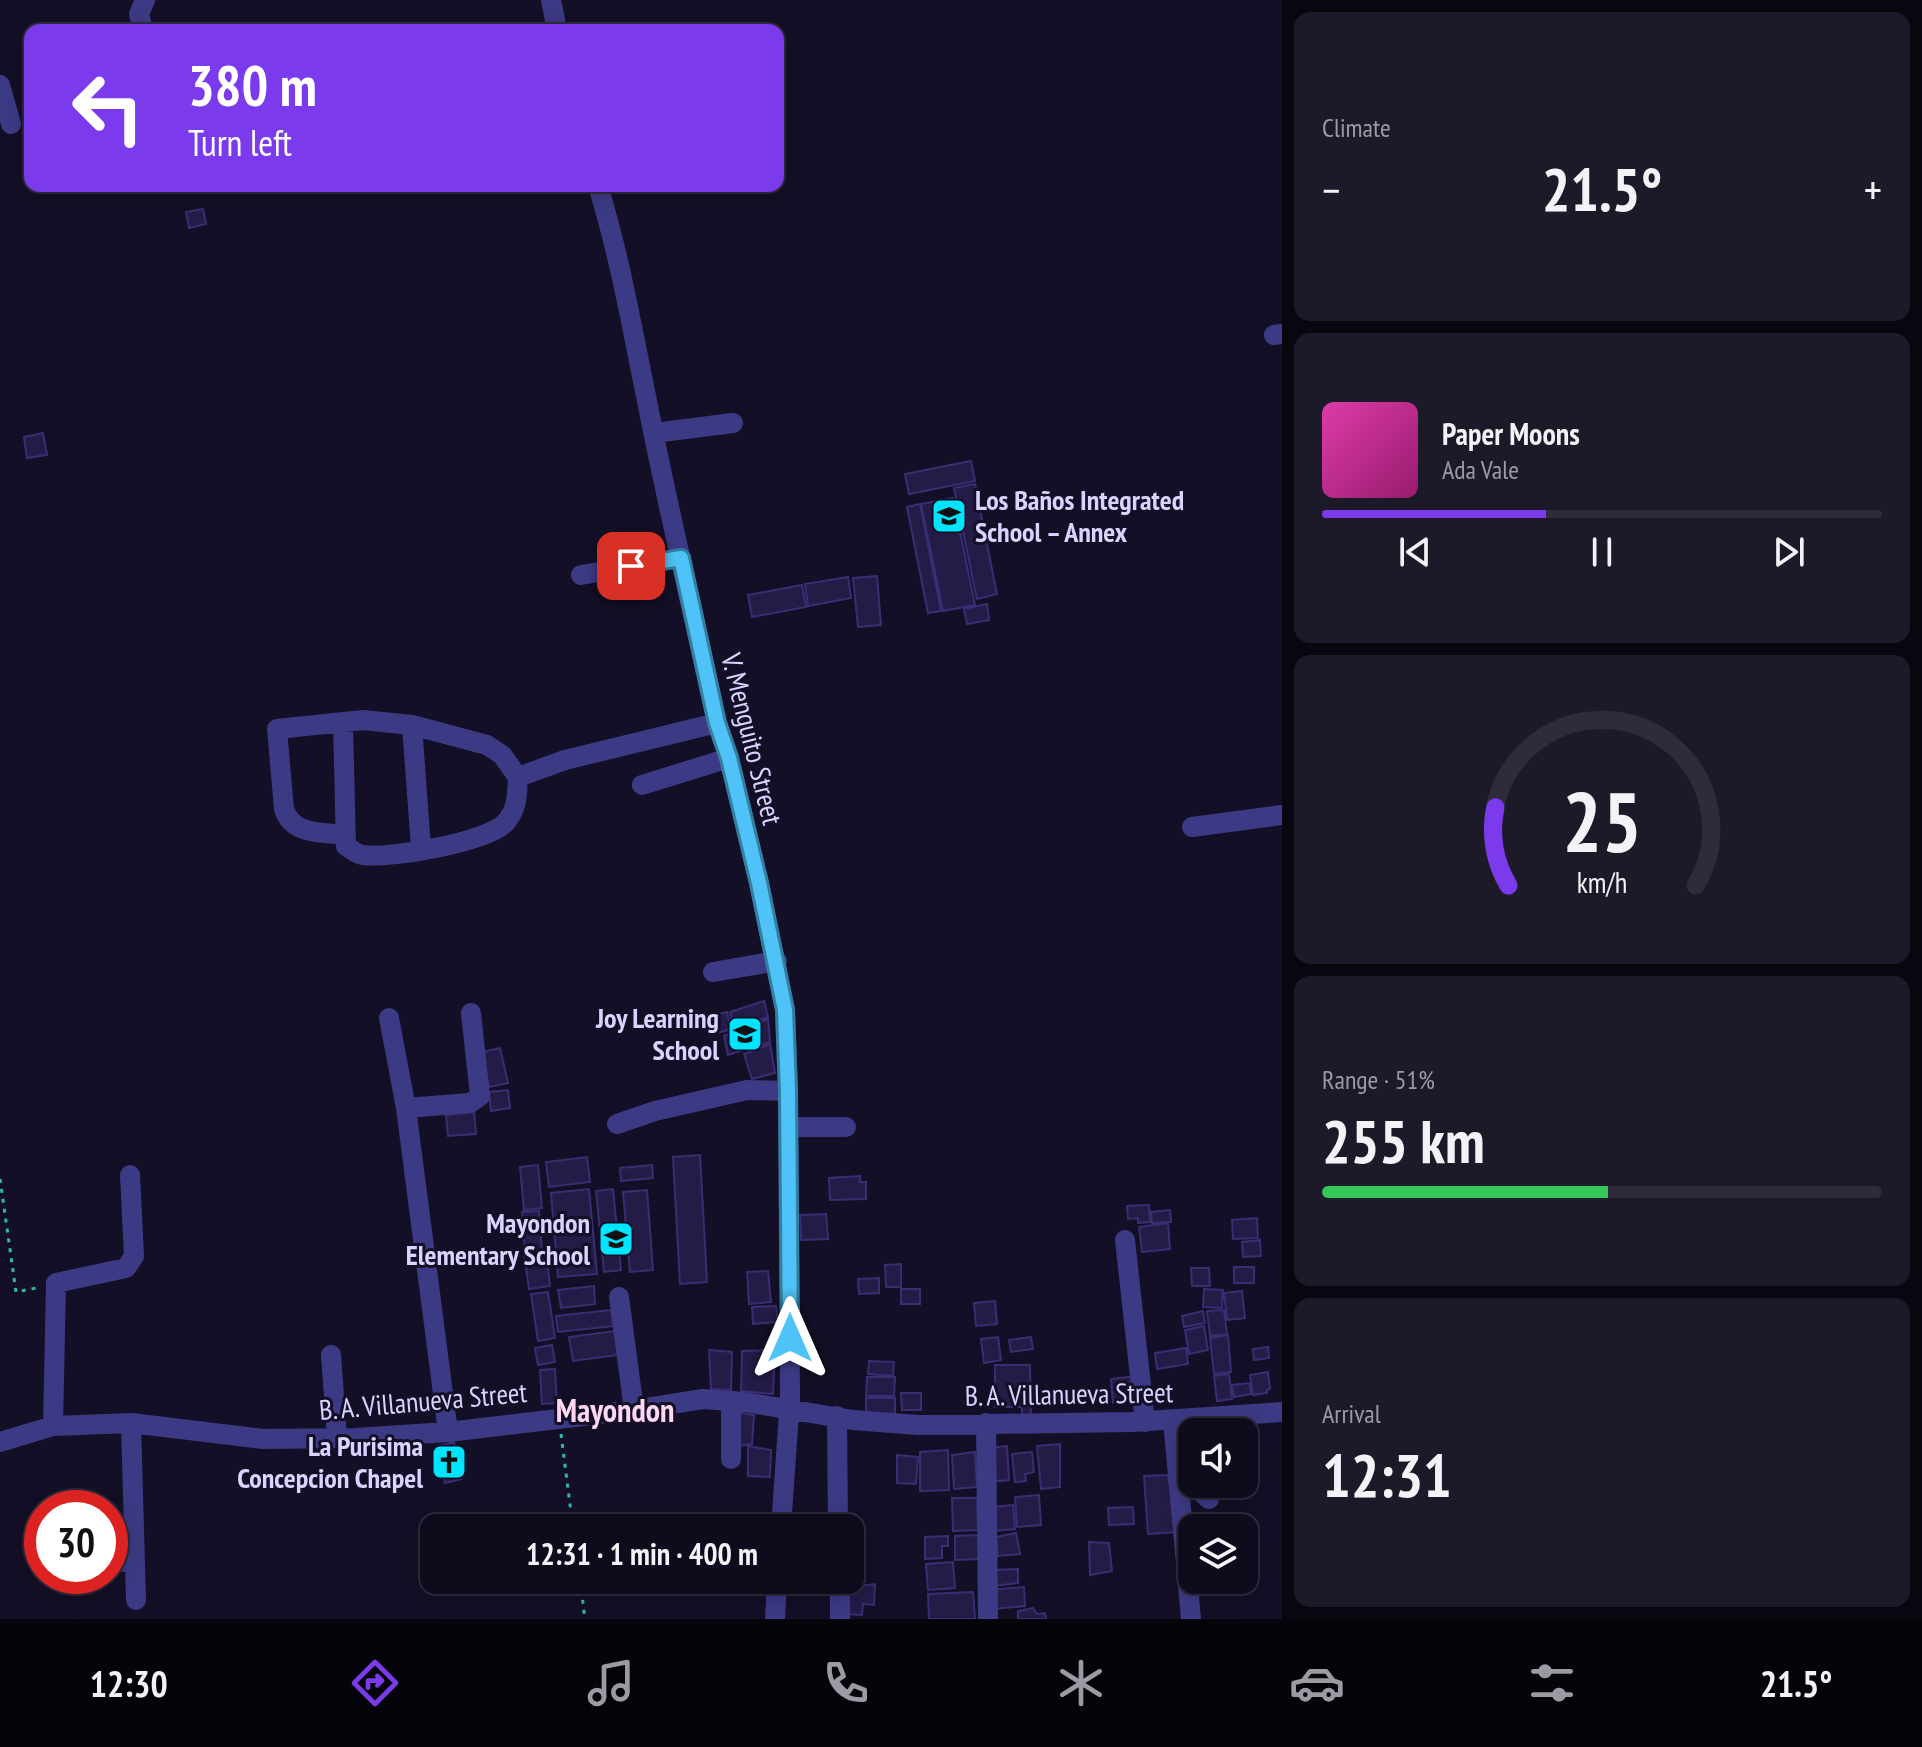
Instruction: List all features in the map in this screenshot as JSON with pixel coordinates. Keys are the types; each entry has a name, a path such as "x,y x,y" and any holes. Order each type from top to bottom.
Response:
{"street":[{"path":"142,24 139,14 145,0"},
{"path":"551,0 556,24"},
{"path":"0,85 11,124"},
{"name":"V. Menguito Street","path":"600,192 619,257 717,723 729,758 777,961 785,1010 789,1127 790,1409 782,1514"},
{"path":"654,433 733,423"},
{"path":"581,575 681,558"},
{"path":"343,723 346,846 361,855 385,855 459,843 497,829 515,809 518,777 502,755 487,745 412,725 363,720 277,729 284,809 288,821 312,831 345,835"},
{"path":"518,777 565,760 717,723"},
{"path":"412,725 421,848"},
{"path":"642,785 729,758"},
{"path":"1192,827 1282,815"},
{"path":"713,972 777,961"},
{"path":"406,1108 470,1103 480,1096 471,1013"},
{"path":"389,1018 406,1108 448,1432"},
{"path":"617,1124 655,1111 747,1090 788,1091"},
{"path":"789,1127 846,1127"},
{"path":"53,1426 56,1283 126,1268 134,1256 130,1175"},
{"path":"1125,1240 1145,1422"},
{"path":"619,1297 634,1410"},
{"path":"331,1355 337,1438"},
{"name":"B. A. Villanueva Street","path":"0,1442 53,1426 131,1423 263,1439 448,1432 703,1399 918,1425 1145,1422 1282,1412"},
{"path":"731,1401 731,1459"},
{"path":"837,1416 838,1514"},
{"path":"1177,1420 1187,1479 1209,1499"},
{"path":"1177,1420 1191,1619"},
{"path":"131,1423 136,1600"},
{"path":"986,1423 988,1619"},
{"path":"128,1562 135,1561"},
{"path":"775,1619 776,1594"},
{"path":"840,1594 840,1619"}],"path":[{"path":"0,1179 16,1292 56,1283"},
{"path":"559,1418 571,1514"},
{"path":"582,1594 585,1619"}],"building":[{"path":"203,209 206,224 189,228 186,212"},
{"path":"43,433 47,455 27,458 24,437"},
{"path":"971,461 975,481 909,494 905,474"},
{"path":"975,484 997,594 977,599 954,488"},
{"path":"953,498 975,605 943,611 921,504"},
{"path":"920,504 941,611 928,613 907,507"},
{"path":"877,576 881,625 858,627 853,578"},
{"path":"848,577 851,598 808,606 805,584"},
{"path":"802,585 806,607 752,617 748,595"},
{"path":"987,604 989,620 967,624 964,609"},
{"path":"764,1001 768,1017 734,1028 730,1012"},
{"path":"727,1012 731,1029 718,1033 715,1015"},
{"path":"768,1019 770,1042 728,1055 724,1036"},
{"path":"770,1044 775,1073 752,1079 744,1054"},
{"path":"500,1048 508,1083 489,1087 482,1052"},
{"path":"508,1090 510,1108 491,1111 489,1092"},
{"path":"474,1112 476,1134 448,1136 446,1115"},
{"path":"700,1155 707,1282 680,1284 673,1157"},
{"path":"587,1157 590,1182 549,1187 546,1162"},
{"path":"538,1165 542,1208 524,1210 520,1167"},
{"path":"652,1165 653,1178 621,1181 620,1168"},
{"path":"860,1176 860,1182 866,1182 866,1199 830,1200 829,1178"},
{"path":"589,1189 597,1274 558,1277 551,1193"},
{"path":"613,1189 621,1270 604,1272 596,1191"},
{"path":"647,1190 653,1270 630,1272 623,1192"},
{"path":"1149,1205 1150,1222 1138,1223 1138,1218 1128,1219 1127,1206"},
{"path":"1170,1210 1171,1222 1152,1223 1151,1212"},
{"path":"539,1211 542,1251 525,1252 522,1212"},
{"path":"826,1214 828,1239 801,1240 800,1215"},
{"path":"1257,1218 1258,1238 1233,1239 1232,1220"},
{"path":"1168,1223 1170,1249 1142,1252 1139,1227"},
{"path":"1260,1240 1261,1256 1243,1257 1242,1242"},
{"path":"546,1252 550,1286 529,1289 524,1255"},
{"path":"901,1264 901,1287 886,1287 885,1265"},
{"path":"1234,1267 1254,1267 1254,1283 1234,1283"},
{"path":"1191,1268 1209,1268 1210,1286 1192,1286"},
{"path":"768,1271 771,1302 749,1304 747,1272"},
{"path":"879,1278 879,1293 859,1294 858,1279"},
{"path":"594,1286 595,1304 561,1308 558,1290"},
{"path":"901,1289 920,1289 920,1304 901,1304"},
{"path":"1204,1289 1223,1290 1222,1308 1203,1307"},
{"path":"1242,1291 1245,1318 1227,1320 1224,1293"},
{"path":"548,1292 555,1338 538,1341 531,1294"},
{"path":"995,1301 997,1324 976,1326 974,1303"},
{"path":"776,1306 778,1322 753,1324 752,1307"},
{"path":"611,1310 613,1326 558,1332 556,1316"},
{"path":"1224,1310 1227,1334 1210,1336 1207,1311"},
{"path":"1203,1311 1205,1323 1184,1327 1182,1316"},
{"path":"1204,1326 1208,1350 1189,1354 1185,1330"},
{"path":"615,1331 618,1355 573,1361 569,1337"},
{"path":"1228,1335 1231,1372 1214,1374 1210,1338"},
{"path":"998,1337 1001,1360 984,1363 981,1339"},
{"path":"1031,1337 1033,1349 1011,1352 1009,1340"},
{"path":"552,1345 555,1362 538,1365 535,1348"},
{"path":"1268,1347 1269,1358 1254,1360 1253,1349"},
{"path":"1186,1348 1188,1364 1157,1369 1155,1353"},
{"path":"709,1350 732,1352 731,1390 711,1389"},
{"path":"775,1350 773,1394 741,1391 742,1351"},
{"path":"869,1361 894,1362 893,1376 868,1374"},
{"path":"995,1365 1030,1365 1031,1417 1022,1418 1022,1407 995,1407"},
{"path":"555,1369 557,1403 542,1404 540,1370"},
{"path":"1268,1372 1270,1389 1267,1393 1253,1395 1250,1375"},
{"path":"1229,1374 1232,1399 1217,1401 1214,1376"},
{"path":"1135,1376 1138,1400 1113,1403 1111,1379"},
{"path":"867,1377 895,1377 894,1396 866,1396"},
{"path":"1250,1383 1251,1394 1234,1397 1232,1385"},
{"path":"901,1393 921,1393 921,1410 902,1410"},
{"path":"866,1398 895,1398 895,1414 866,1414"},
{"path":"736,1412 754,1415 752,1444 738,1446"},
{"name":"La Purisima Concepcion Chapel","path":"454,1442 461,1479 445,1483 438,1446"},
{"path":"1060,1444 1060,1487 1041,1489 1037,1446"},
{"path":"748,1446 771,1450 770,1477 748,1476"},
{"path":"1007,1446 1009,1480 990,1482 988,1448"},
{"path":"948,1450 949,1490 920,1491 920,1452"},
{"path":"975,1452 977,1487 954,1489 952,1455"},
{"path":"1032,1452 1034,1472 1025,1474 1026,1481 1015,1482 1012,1454"},
{"path":"897,1455 918,1457 916,1484 897,1483"},
{"path":"1168,1475 1177,1532 1148,1534 1144,1476"},
{"path":"1039,1495 1041,1525 1017,1527 1015,1497"},
{"path":"952,1498 977,1498 978,1530 953,1531"},
{"path":"1013,1505 1015,1529 992,1531 991,1507"},
{"path":"1133,1507 1134,1524 1109,1525 1108,1508"},
{"path":"1016,1533 1020,1554 998,1556 996,1537"},
{"path":"980,1535 981,1559 955,1560 955,1536"},
{"path":"948,1536 948,1546 942,1546 942,1558 925,1559 925,1537"},
{"path":"1089,1542 1109,1543 1112,1571 1090,1575"},
{"path":"953,1562 955,1588 928,1590 926,1564"},
{"path":"1018,1569 1018,1583 993,1586 993,1570"},
{"path":"875,1584 874,1605 863,1604 862,1615 846,1614 847,1594 864,1594 864,1585"},
{"path":"1024,1587 1025,1606 992,1609 990,1590"},
{"path":"973,1592 975,1619 929,1619 928,1594"},
{"path":"1033,1608 1037,1614 1045,1613 1046,1619 1018,1619 1018,1611"}],"place":[{"name":"Los Baños Integrated School – Annex","path":"949,516"},
{"name":"Joy Learning School","path":"745,1034"},
{"name":"Mayondon Elementary School","path":"616,1239"},
{"name":"La Purisima Concepcion Chapel","path":"449,1462"}],"district":[{"name":"Mayondon","path":"615,1411"}],"route":[{"path":"631,566 681,558 717,723 729,758 777,961 785,1010 788,1091 790,1338"}]}
